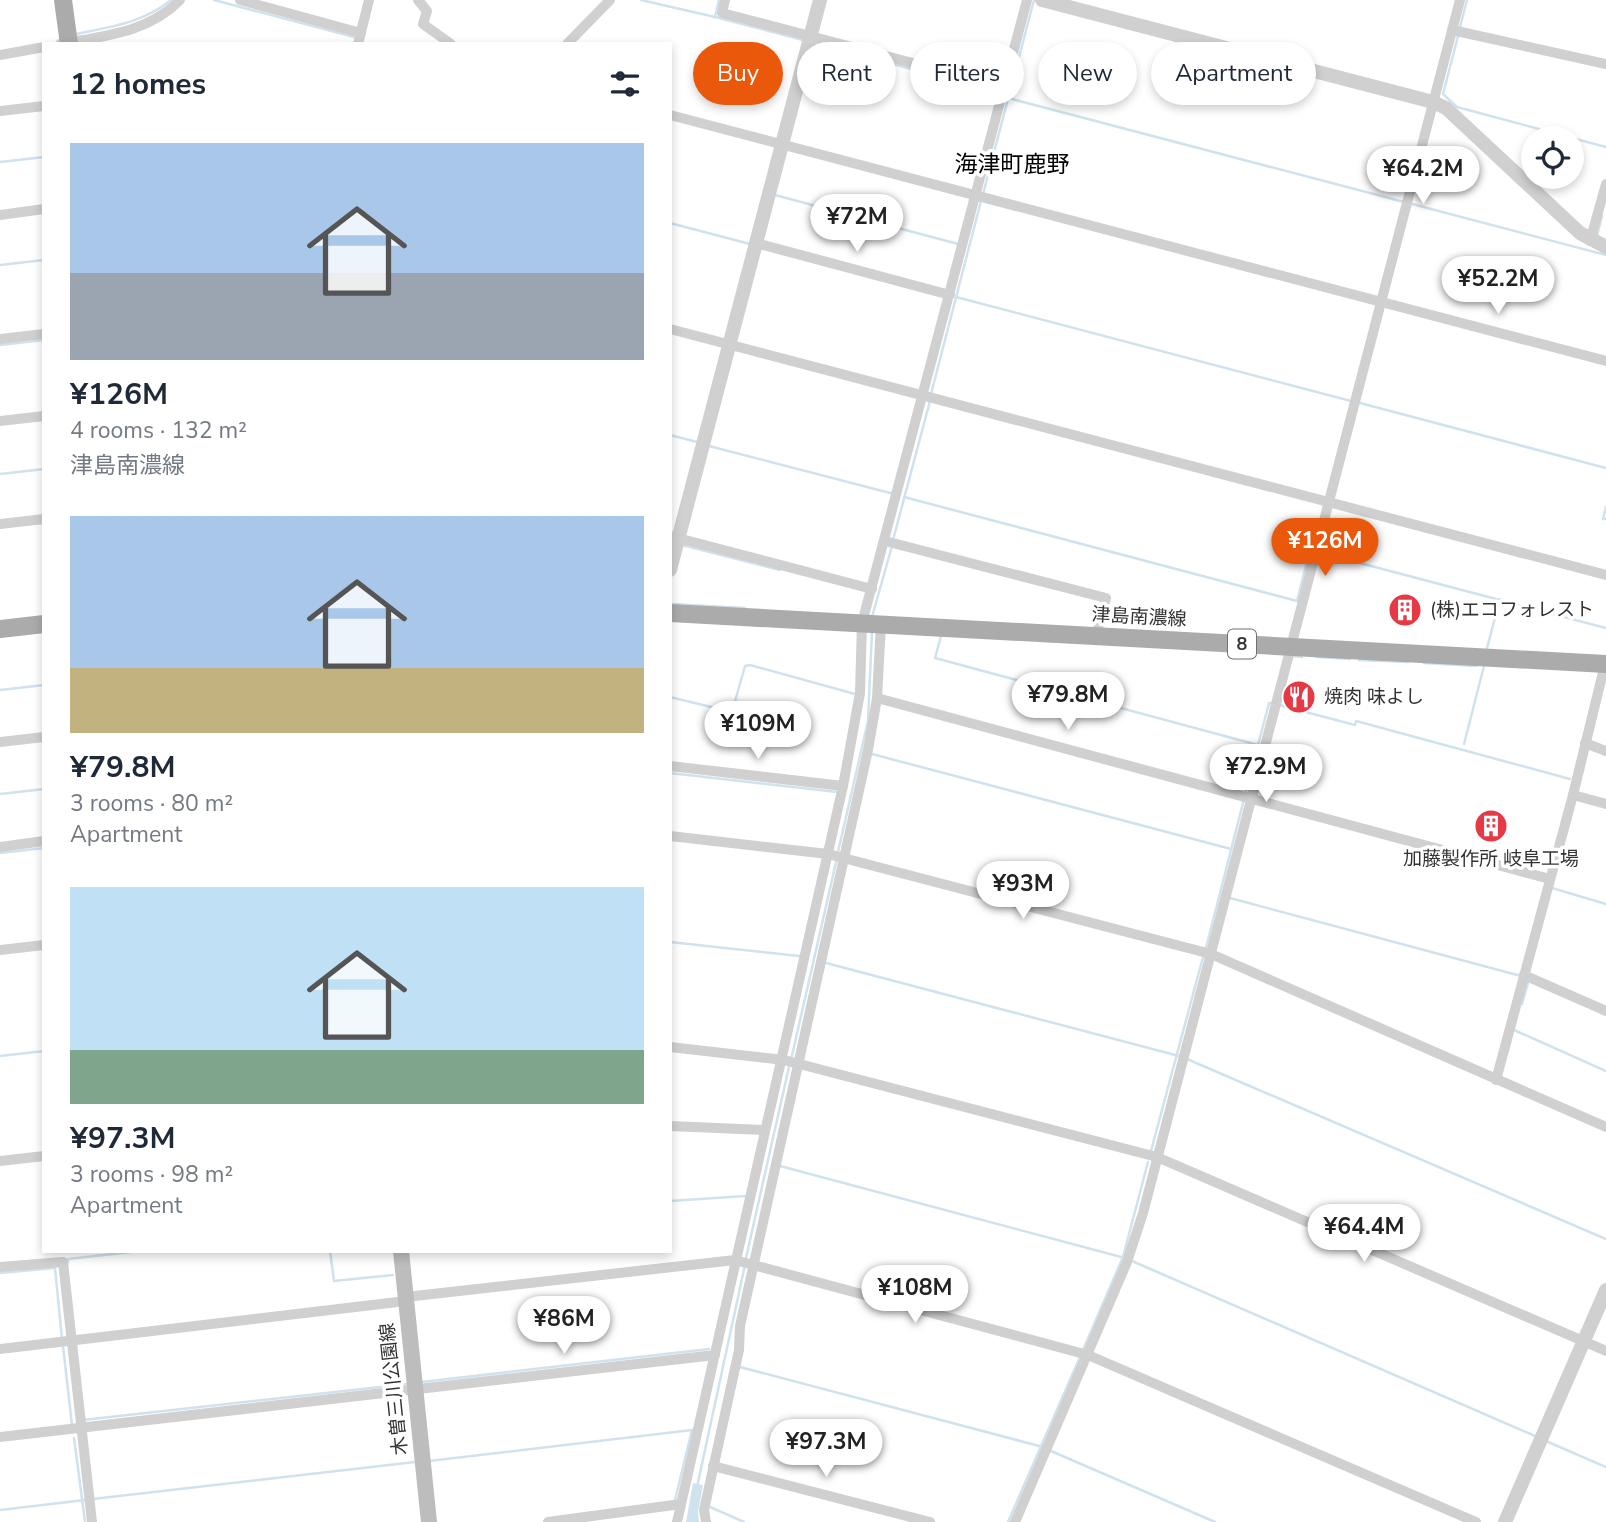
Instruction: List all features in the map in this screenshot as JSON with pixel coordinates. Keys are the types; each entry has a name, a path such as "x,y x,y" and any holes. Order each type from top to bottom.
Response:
{"main road":[{"path":"64,0 66,42"},
{"name":"津島南濃線","path":"672,613 1606,662"},
{"path":"0,628 42,624"},
{"name":"木曽三川公園線","path":"401,1253 429,1522"}],"street":[{"path":"71,42 131,30 151,22 180,0"},
{"path":"240,0 359,38 369,0"},
{"path":"418,0 427,10 423,24 448,42"},
{"path":"569,42 610,0"},
{"path":"725,0 722,13 910,66"},
{"path":"820,0 730,344 674,537 872,589"},
{"path":"1016,42 1027,0"},
{"path":"1042,0 1446,108 1590,241 1606,247"},
{"path":"1015,1522 1128,1262 1460,0"},
{"path":"1452,30 1606,64"},
{"path":"0,55 42,47"},
{"path":"706,1522 704,1510 738,1349 752,1265 877,698 871,624 872,589 890,542 928,396 950,295 980,196 1000,105"},
{"path":"0,111 42,106"},
{"path":"672,116 1606,361"},
{"path":"1590,241 1606,184"},
{"path":"0,215 42,209"},
{"path":"756,243 950,295"},
{"path":"672,329 1606,575"},
{"path":"0,340 42,334"},
{"path":"0,421 42,416"},
{"path":"0,524 42,519"},
{"path":"890,542 1106,598 1096,636"},
{"path":"677,1522 829,855 871,624"},
{"path":"1496,1080 1606,662"},
{"path":"877,698 1550,879"},
{"path":"0,743 42,737"},
{"path":"1585,743 1606,751"},
{"path":"672,766 843,786"},
{"path":"1573,795 1606,804"},
{"path":"672,836 843,858 1211,954 1606,1126"},
{"path":"0,847 42,841"},
{"path":"0,950 42,945"},
{"path":"1524,975 1606,1011"},
{"path":"672,1047 797,1063 1157,1157 1606,1352"},
{"path":"672,1126 765,1129"},
{"path":"0,1161 42,1156"},
{"path":"0,1349 737,1261 1088,1355 1476,1522"},
{"path":"0,1267 62,1262 92,1522"},
{"path":"1505,1522 1606,1290"},
{"path":"0,1437 715,1355"},
{"path":"713,1466 930,1522"},
{"path":"548,1522 681,1504"}],"water":[{"path":"693,1483 703,1485 699,1522 686,1522"}],"waterway":[{"path":"76,34 138,19 171,0"},
{"path":"214,0 354,37"},
{"path":"641,0 715,17"},
{"path":"719,0 715,17 803,40"},
{"path":"983,194 1034,0"},
{"path":"1460,27 1467,0"},
{"path":"1458,36 1443,94 1457,107 1606,147"},
{"path":"896,65 910,69"},
{"path":"1024,102 1404,202"},
{"path":"0,162 42,157"},
{"path":"775,195 958,244"},
{"path":"931,394 981,201"},
{"path":"1412,204 1606,255"},
{"path":"1597,236 1602,216"},
{"path":"672,224 750,244"},
{"path":"0,265 42,260"},
{"path":"956,297 1351,401"},
{"path":"0,345 42,340"},
{"path":"893,540 930,401"},
{"path":"1360,403 1606,468"},
{"path":"672,436 697,442"},
{"path":"709,446 894,494"},
{"path":"0,474 42,469"},
{"path":"904,497 1297,601 1310,550"},
{"path":"1606,507 1603,519 1606,519"},
{"path":"682,545 780,570"},
{"path":"872,617 892,546"},
{"path":"1318,552 1606,628"},
{"path":"1487,648 1500,599"},
{"path":"672,604 745,608"},
{"path":"838,852 868,721 872,631"},
{"path":"941,636 935,658 1258,745"},
{"path":"1293,656 1302,657"},
{"path":"1316,657 1350,659"},
{"path":"1359,660 1408,662"},
{"path":"1424,663 1476,666"},
{"path":"672,697 732,712 745,666 750,665 855,694"},
{"path":"1464,744 1484,666"},
{"path":"0,690 42,685"},
{"path":"1246,791 1271,703"},
{"path":"1279,705 1355,725 1356,721 1570,779"},
{"path":"872,754 1231,849"},
{"path":"672,773 837,792"},
{"path":"0,794 42,789"},
{"path":"1206,948 1244,799"},
{"path":"0,853 42,848"},
{"path":"791,1060 837,858"},
{"path":"1552,888 1606,904"},
{"path":"1230,898 1521,976"},
{"path":"672,942 799,956"},
{"path":"1151,1151 1203,957"},
{"path":"826,963 1179,1056"},
{"path":"1522,1004 1528,983 1526,981"},
{"path":"1514,1030 1606,1071"},
{"path":"0,1056 42,1051"},
{"path":"1187,1059 1606,1239"},
{"path":"746,1258 789,1067"},
{"path":"1083,1350 1123,1257 1148,1162"},
{"path":"780,1166 1125,1258"},
{"path":"672,1201 745,1196"},
{"path":"68,1262 68,1259 122,1253"},
{"path":"330,1253 334,1281 393,1275"},
{"path":"1132,1261 1535,1436"},
{"path":"697,1487 745,1265"},
{"path":"0,1273 55,1268 62,1339"},
{"path":"63,1346 72,1425"},
{"path":"422,1382 709,1349"},
{"path":"1008,1522 1080,1357"},
{"path":"740,1367 1043,1447"},
{"path":"83,1420 407,1384"},
{"path":"429,1461 692,1430 675,1500"},
{"path":"74,1438 85,1522"},
{"path":"1546,1441 1606,1467"},
{"path":"1051,1451 1215,1522"},
{"path":"93,1499 415,1462"},
{"path":"0,1510 85,1500"},
{"path":"710,1507 744,1522"}],"place":[{"name":"(株)エコフォレスト","path":"1405,610"},
{"name":"焼肉 味よし","path":"1299,697"},
{"name":"加藤製作所 岐阜工場","path":"1491,826"}],"district":[{"name":"海津町鹿野","path":"1012,164"}]}
